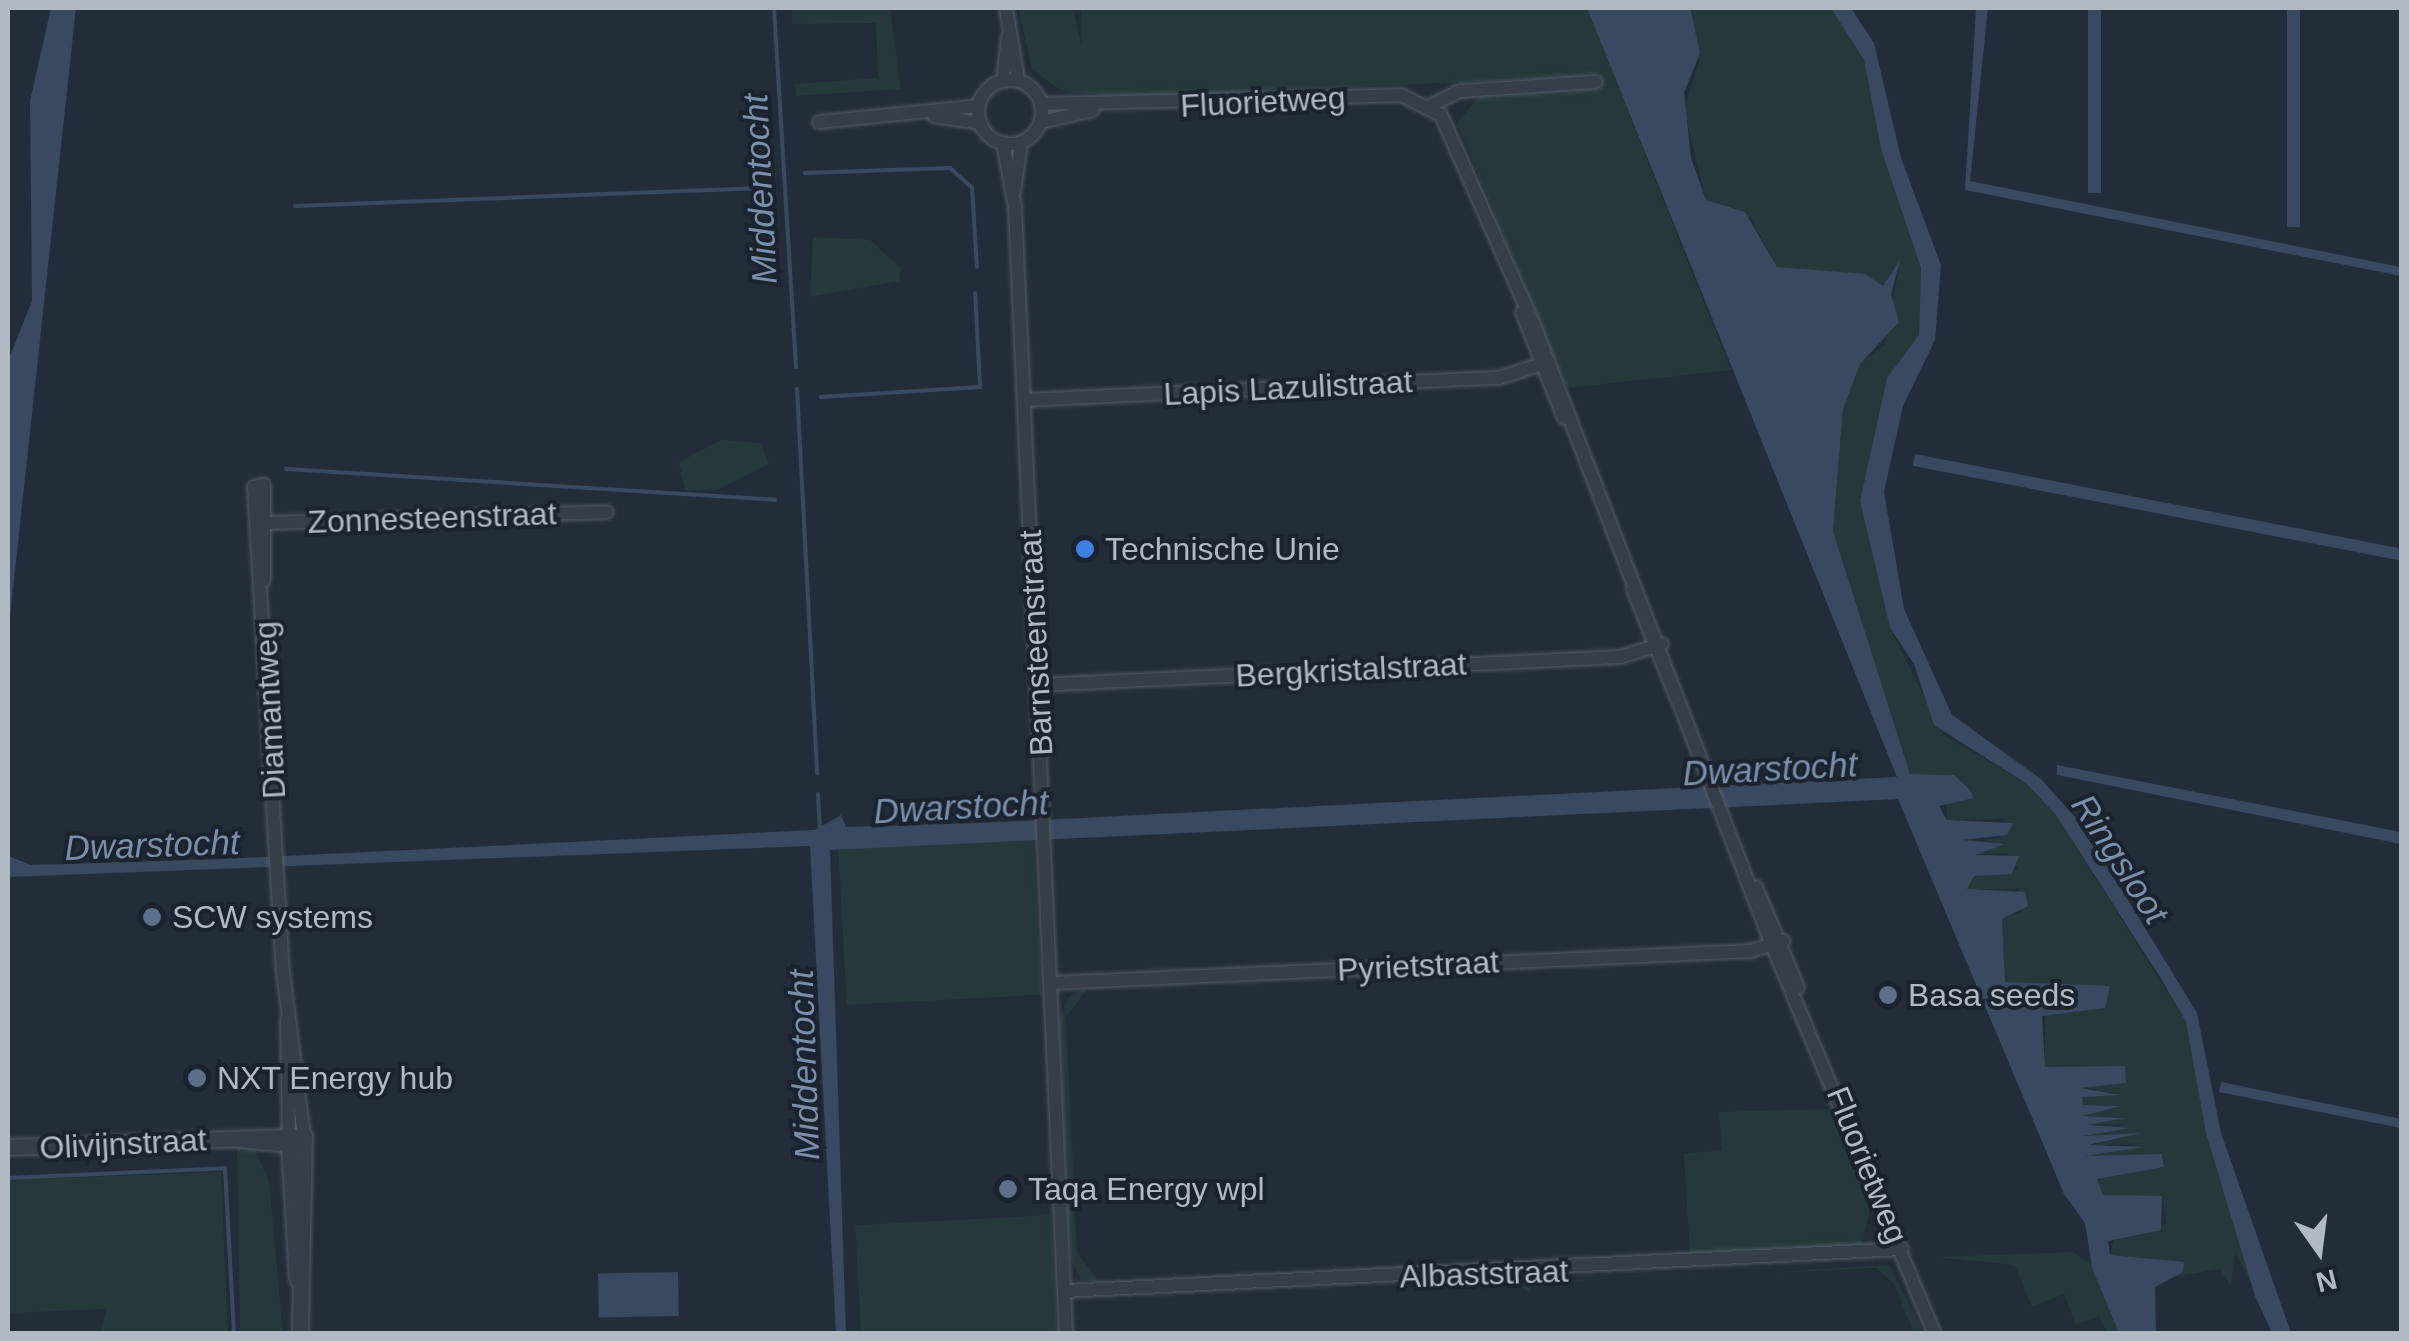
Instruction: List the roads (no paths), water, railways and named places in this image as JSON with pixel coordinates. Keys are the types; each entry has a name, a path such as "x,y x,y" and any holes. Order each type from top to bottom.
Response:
{"street":[{"path":"934,116 980,123 1003,144 1020,143 1041,122 1042,104 1018,80 1006,8"},
{"path":"820,122 934,116 978,106 1003,80 1008,37"},
{"path":"1003,80 1018,80"},
{"path":"1430,106 1460,91 1596,82"},
{"name":"Fluorietweg","path":"1042,104 1093,110 1401,95 1430,106 1448,126 1935,1334"},
{"path":"978,106 980,123"},
{"name":"Fluorietweg","path":"1041,122 1093,110"},
{"name":"Barnsteenstraat","path":"1014,192 1020,143"},
{"name":"Barnsteenstraat","path":"1003,144 1014,192 1066,1334"},
{"name":"Lapis Lazulistraat","path":"1025,400 1499,378 1544,364"},
{"name":"Zonnesteenstraat","path":"263,523 608,512"},
{"name":"Diamantweg","path":"263,523 287,1020 288,1137 299,1283"},
{"name":"Bergkristalstraat","path":"1038,685 1620,657 1657,646"},
{"name":"Pyrietstraat","path":"1051,983 1778,943"},
{"name":"Diamantweg","path":"287,1020 304,1136 300,1334"},
{"name":"Olivijnstraat","path":"8,1146 304,1136"},
{"name":"Albaststraat","path":"1064,1291 1902,1250"}],"water":[{"path":"51,8 76,8 8,635 8,361 32,301 30,101"},
{"path":"1587,8 1690,8 1700,53 1684,93 1691,158 1706,200 1745,212 1777,267 1865,274 1883,286 1900,260 1891,295 1899,322 1860,364 1843,409 1833,531 1910,774 1954,775 1969,789 1974,798 1939,806 1947,820 2013,823 2007,835 1963,840 2005,844 1975,855 2019,856 2012,874 1974,876 1967,889 2025,892 2028,906 2002,919 2005,982 2110,986 2105,1008 2042,1016 2045,1067 2125,1066 2126,1083 2080,1088 2121,1095 2082,1097 2083,1105 2121,1106 2082,1116 2125,1118 2087,1125 2129,1128 2083,1136 2142,1133 2088,1145 2144,1147 2084,1156 2162,1154 2164,1167 2097,1179 2103,1195 2162,1196 2161,1230 2108,1241 2110,1255 2184,1262 2183,1272 2155,1287 2156,1333 2119,1333 2092,1268 2085,1223 2064,1194 1898,799 830,850 846,1334 836,1333 810,846 8,877 8,856 31,865 221,859 815,830 841,815 846,827 979,823 1897,777"},
{"path":"1831,8 1851,8 1874,43 1901,158 1941,265 1935,340 1903,406 1884,492 1904,609 1952,715 2041,779 2082,825 2197,1013 2221,1133 2291,1333 2272,1333 2255,1296 2206,1133 2186,1022 2056,815 2027,784 1934,725 1914,664 1890,628 1860,501 1887,378 1919,335 1921,268 1881,149 1864,60"},
{"path":"1976,8 1988,8 1970,181 2401,267 2401,276 1965,190"},
{"path":"2088,8 2101,8 2101,193 2088,193"},
{"path":"2287,8 2300,8 2300,227 2287,227"},
{"path":"1915,454 2401,548 2399,560 1913,466"},
{"path":"2057,765 2401,832 2401,844 2057,775"},
{"path":"2221,1082 2401,1119 2401,1128 2219,1092"},
{"path":"678,1272 679,1316 599,1317 598,1273"}],"waterway":[{"name":"Middentocht","path":"774,8 796,367"},
{"path":"805,173 950,168 972,188 977,267"},
{"path":"295,206 756,188"},
{"path":"821,397 980,387 975,293"},
{"name":"Middentocht","path":"797,389 817,773"},
{"path":"286,469 775,500"},
{"name":"Middentocht","path":"818,794 820,829"},
{"path":"8,1178 225,1168 234,1334"}],"place":[{"name":"Technische Unie","path":"1085,549"},
{"name":"SCW systems","path":"152,917"},
{"name":"Basa seeds","path":"1888,995"},
{"name":"NXT Energy hub","path":"197,1078"},
{"name":"Taqa Energy wpl","path":"1008,1189"}],"water label":[{"name":"Dwarstocht","path":"1770,769"},
{"name":"Dwarstocht","path":"961,807"},
{"name":"Dwarstocht","path":"152,845"},
{"name":"Ringsloot","path":"2120,859"}]}
